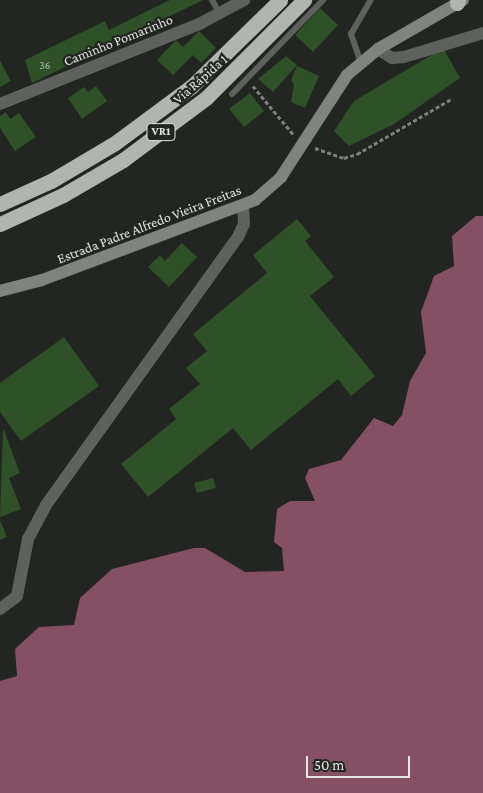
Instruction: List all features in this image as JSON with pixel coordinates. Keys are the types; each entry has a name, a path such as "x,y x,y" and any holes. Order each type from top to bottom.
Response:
{"highway":[{"name":"Via Rápida 1","path":"0,204 51,181 115,143 192,86 280,0"},
{"name":"Via Rápida 1","path":"0,224 63,196 123,160 206,98 303,2"}],"main road":[{"name":"Estrada Padre Alfredo Vieira Freitas","path":"0,290 42,280 242,206 274,185 303,144 331,95 361,62 378,49 459,1"}],"street":[{"name":"Caminho Pomarinho","path":"0,104 201,22 244,0"},
{"path":"378,49 392,58 404,58 483,33"},
{"path":"0,610 17,596 28,539 46,505 238,237 244,224 242,206"}],"lane":[{"path":"212,0 216,7"},
{"path":"232,94 323,0"},
{"path":"361,62 351,45 352,34 371,0"}],"path":[{"path":"253,86 303,144 344,158 357,154 451,99"}],"shaded area":[{"path":"476,216 483,216 483,793 0,793 0,681 17,676 15,649 39,627 74,625 80,598 112,569 194,548 205,548 245,572 284,571 282,548 274,542 277,509 290,501 315,501 305,478 309,469 341,460 374,418 393,426 402,415 410,381 426,353 421,312 434,276 454,266 452,236"}],"building":[{"path":"170,0 203,0 32,83 25,60 105,21 109,30"},
{"path":"320,8 338,25 313,52 295,35"},
{"path":"199,31 216,48 201,63 193,55 173,75 157,60 176,40 183,47"},
{"path":"443,48 460,78 394,124 349,146 334,131 354,101"},
{"path":"286,56 297,65 273,92 258,79"},
{"path":"0,61 11,81 0,87"},
{"path":"297,66 319,76 305,108 291,102 294,84 291,80"},
{"path":"96,86 107,101 82,119 68,98 84,87 88,92"},
{"path":"250,93 264,111 244,127 229,109"},
{"path":"6,112 10,119 19,113 36,137 15,151 0,128 0,116"},
{"path":"297,219 311,236 305,241 334,277 310,296 375,376 351,396 338,379 251,450 233,428 148,497 121,464 176,419 169,409 200,384 186,368 207,351 193,334 267,273 253,255"},
{"path":"182,243 197,257 169,287 148,267 160,255 165,261"},
{"path":"64,337 99,386 21,441 0,412 0,383"},
{"path":"3,428 20,473 9,478 21,509 0,517"},
{"path":"213,478 216,488 197,493 194,483"},
{"path":"0,520 7,537 0,540"}]}
